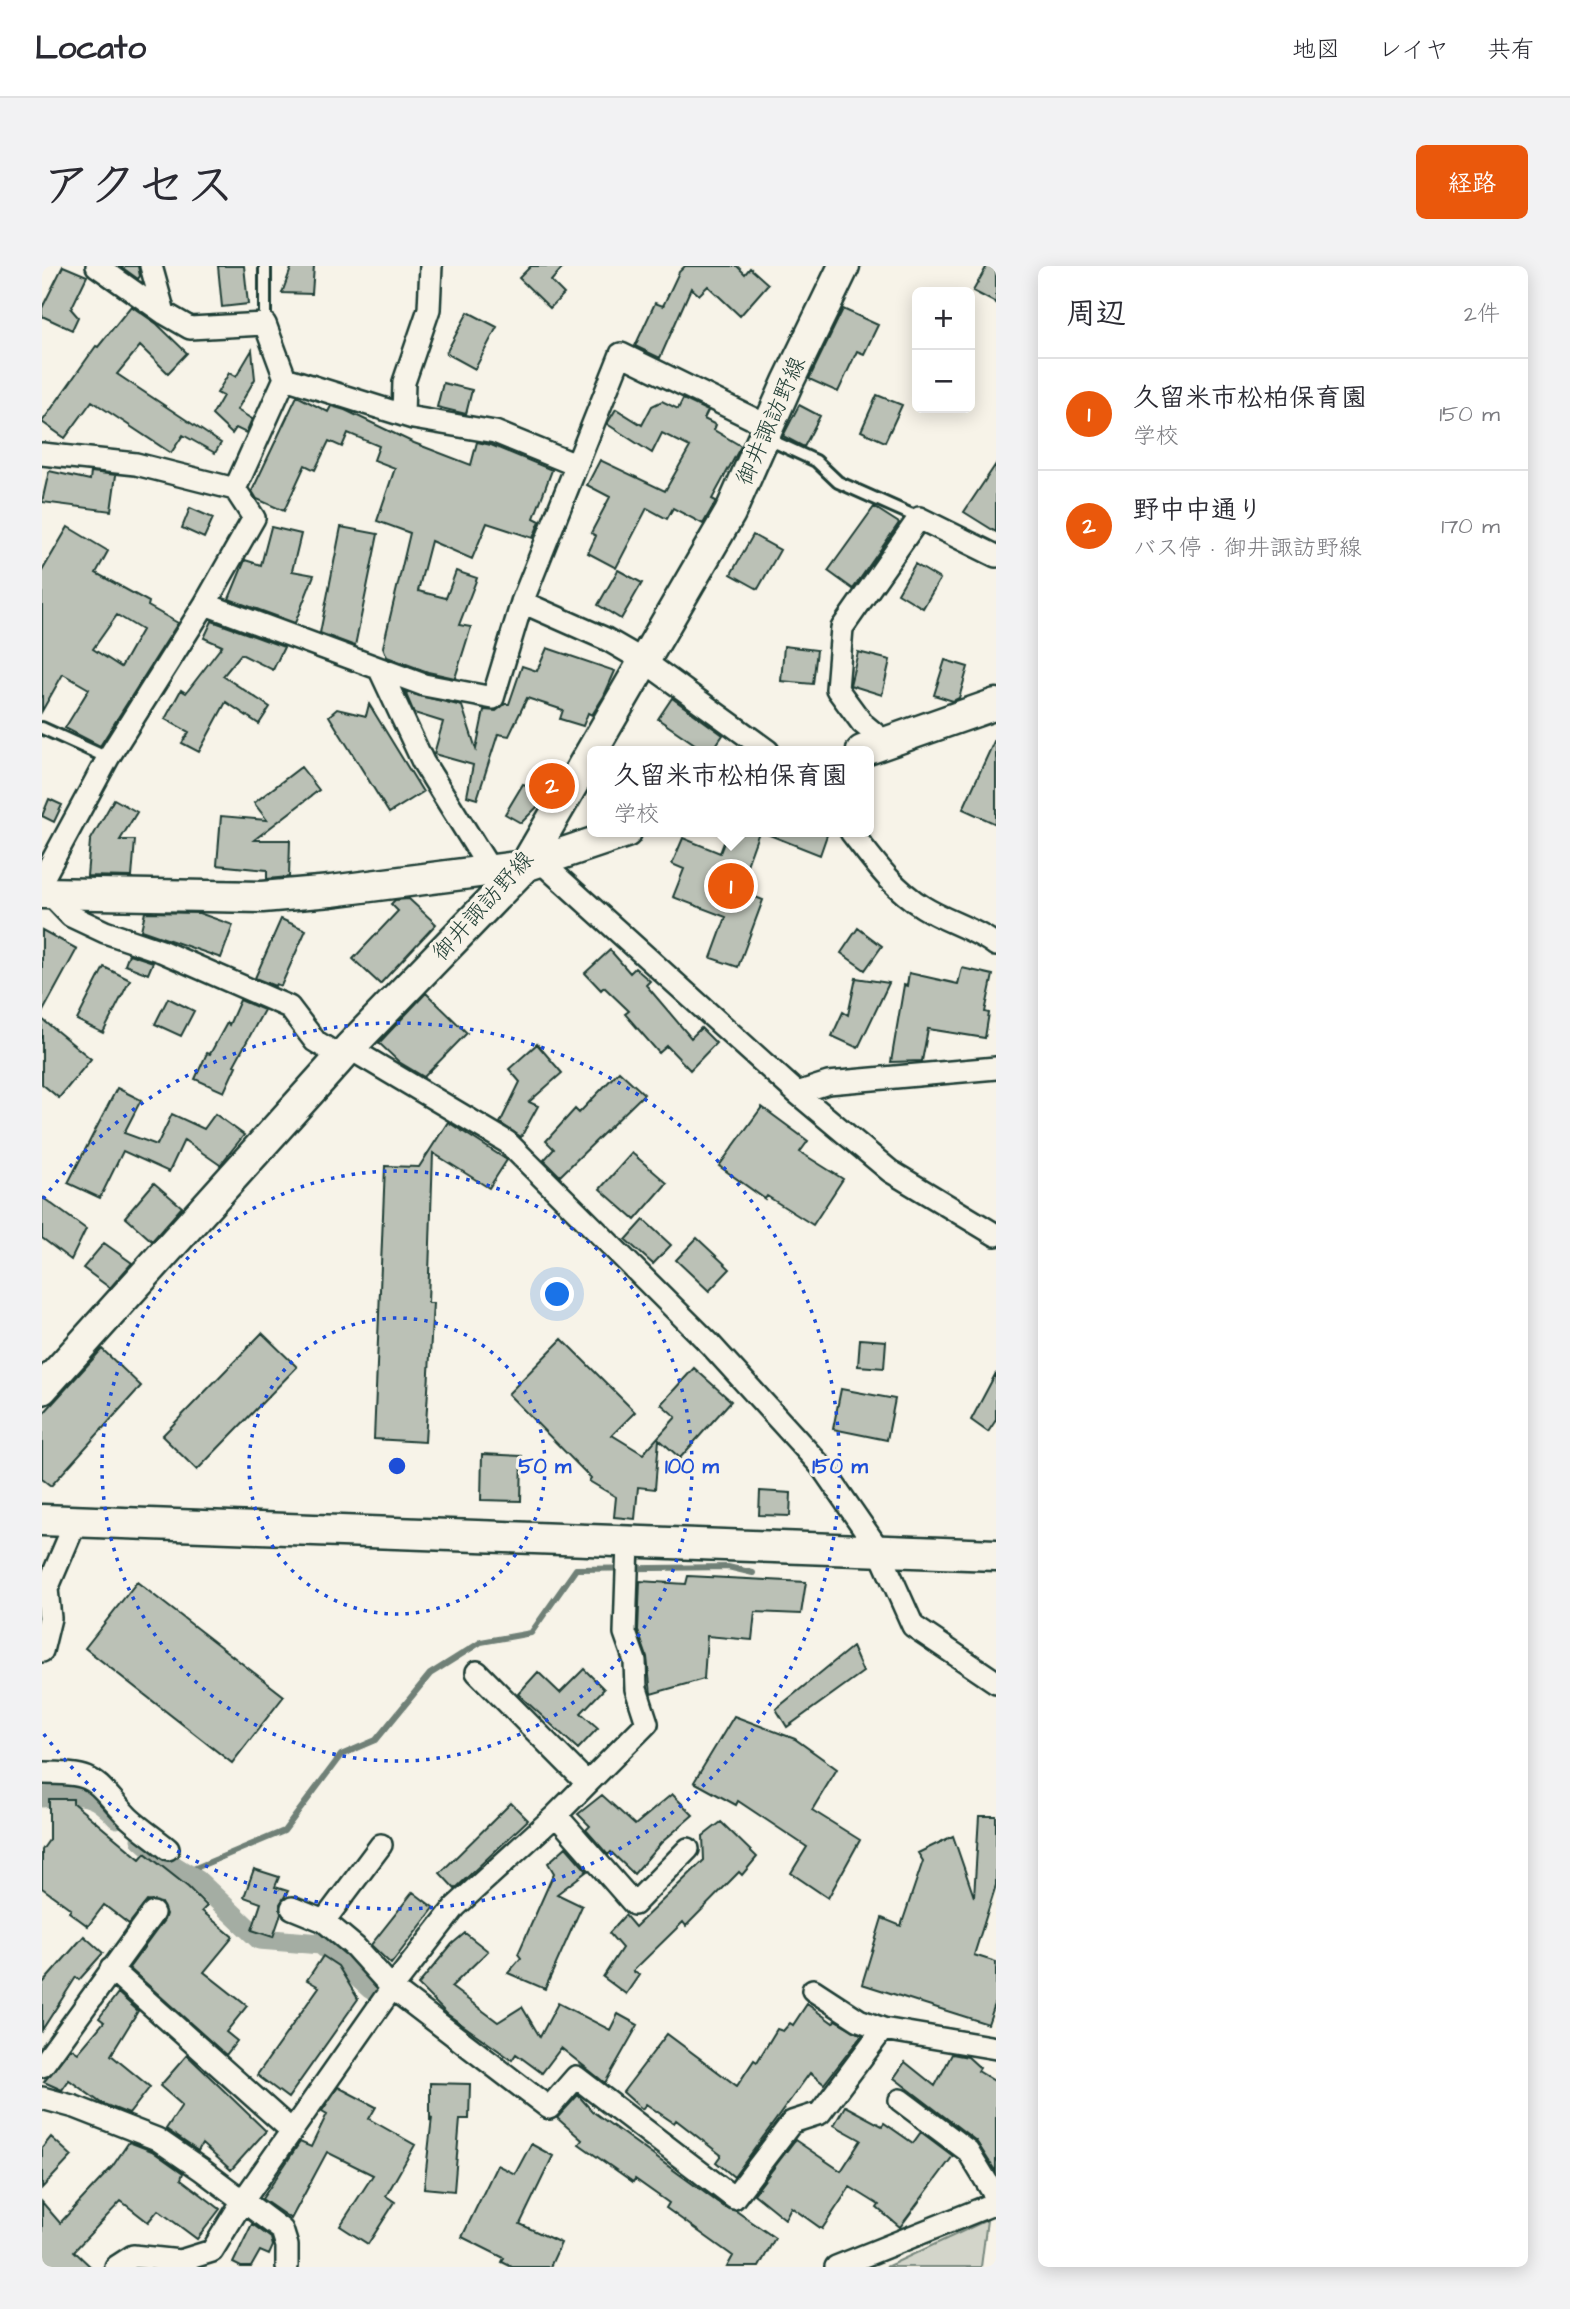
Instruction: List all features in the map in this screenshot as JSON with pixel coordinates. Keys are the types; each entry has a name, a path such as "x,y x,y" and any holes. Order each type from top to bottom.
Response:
{"street":[{"path":"97,266 190,328 265,324 285,378 235,488"},
{"path":"151,266 164,313"},
{"path":"403,415 404,382 429,309 431,266"},
{"name":"御井諏訪野線","path":"597,746 730,513 844,266"},
{"path":"205,604 424,685 492,698 522,602 621,354 766,431"},
{"path":"285,378 403,415 495,432 576,465"},
{"path":"42,454 136,464 235,488 254,518 205,604 108,758 44,889"},
{"path":"874,746 862,723 837,689 842,628 919,518 996,556"},
{"path":"522,602 606,639 644,661 761,746"},
{"path":"380,670 423,762 491,871"},
{"path":"874,747 996,704"},
{"name":"御井諏訪野線","path":"42,1389 345,1053 533,863 587,765"},
{"path":"44,889 262,897 491,871 533,863 611,837"},
{"path":"856,837 890,882 924,908 980,933 996,945"},
{"path":"533,863 890,1171 996,1235"},
{"path":"44,889 71,916 105,932 161,951 289,1007 316,1041 345,1053 507,1143 710,1343 821,1465 879,1550 913,1626 996,1682"},
{"path":"797,1093 828,1083 996,1068"},
{"path":"42,1520 996,1555"},
{"path":"42,1651 50,1618 47,1589 76,1521"},
{"path":"116,2267 133,2256 180,2261 212,2251 242,2202 393,1988 455,1907 556,1815 647,1723 636,1689 635,1661 625,1633 628,1542"},
{"path":"477,1672 587,1783"},
{"path":"42,1773 78,1773 97,1783 129,1818 168,1849"},
{"path":"556,1815 634,1904 688,1849"},
{"path":"324,1921 381,1845"},
{"path":"292,1908 324,1921 355,1947 393,1988 549,2108 576,2077 734,2198 792,2122 820,2113 883,2029"},
{"path":"42,2066 153,1913"},
{"path":"111,1969 292,2131"},
{"path":"813,1990 859,2020 883,2029 996,2048"},
{"path":"42,2098 75,2107 157,2139 282,2230 287,2246 287,2267"},
{"path":"836,2267 996,2200 968,2151 900,2100"}],"lane":[{"path":"265,266 265,324"},
{"path":"766,431 816,461 838,482 919,518"},
{"path":"42,728 108,758"}],"shaded area":[{"path":"987,2220 981,2267 886,2267"}],"building":[{"path":"63,266 87,276 71,309 78,317 72,330 42,316 42,308"},
{"path":"120,266 138,266 140,276 138,279"},
{"path":"218,266 244,266 248,304 222,307"},
{"path":"292,266 314,266 312,294 282,293"},
{"path":"531,266 564,266 551,281 564,294 550,308 519,278"},
{"path":"685,266 737,266 745,274 750,268 768,284 740,316 708,286 699,295 691,288 660,358 635,346 655,303 663,306 679,272"},
{"path":"987,266 996,266 996,303 975,292"},
{"path":"131,306 157,324 187,353 168,373 140,346 117,374 221,443 215,453 183,435 171,453 92,401 65,438 42,422 96,346 98,347"},
{"path":"843,309 878,325 864,354 857,351 838,392 809,379"},
{"path":"468,312 497,327 475,369 446,353"},
{"path":"252,350 255,379 237,410 252,419 246,433 236,428 232,434 212,415 223,396 217,393 229,373 236,377"},
{"path":"443,383 472,390 466,414 437,407"},
{"path":"877,395 902,405 885,442 861,431"},
{"path":"297,396 328,412 331,406 345,410 414,443 471,465 477,442 552,470 534,518 540,521 533,538 487,523 472,559 431,541 418,591 446,598 456,571 477,578 459,625 471,627 455,678 428,672 387,657 383,647 410,533 377,521 395,468 374,460 379,446 348,433 342,447 329,441 315,470 305,465 284,511 257,499 252,491"},
{"path":"683,399 708,411 704,419 716,425 714,430 741,446 712,499 716,501 703,524 673,508 667,519 647,508 616,568 588,553 596,536 591,533 610,497 587,485 600,460 665,491 690,447 662,433 652,453 607,424 616,409 642,425 652,406 662,401 678,409"},
{"path":"799,405 820,416 804,447 783,436"},
{"path":"996,464 996,532 964,512"},
{"path":"49,471 90,480 91,472 116,475 111,511 42,502"},
{"path":"874,507 899,523 853,589 828,571"},
{"path":"190,508 213,518 204,538 182,528"},
{"path":"68,527 108,551 96,573 149,602 148,606 178,623 100,746 65,728 89,689 63,674 42,711 42,571","holes":["117,615 142,630 121,667 93,649"]},
{"path":"271,527 301,534 292,571 314,575 295,623 229,599 245,560 261,565"},
{"path":"341,527 378,534 355,646 320,633"},
{"path":"753,535 780,550 758,589 731,574"},
{"path":"915,564 940,579 923,608 898,593"},
{"path":"618,570 642,583 621,619 598,605"},
{"path":"212,621 284,647 273,670 241,654 223,676 270,707 259,724 226,702 199,752 182,743 189,732 165,719 181,690 186,693 222,646 204,638"},
{"path":"784,646 817,650 813,684 781,681"},
{"path":"547,648 615,671 604,696 592,715 588,713 583,726 560,719 563,710 527,698 509,736 498,734 477,799 467,796 473,765 434,754 443,722 414,713 405,692 462,706 476,749 484,710 496,711 509,704 522,666 537,671"},
{"path":"858,652 890,660 882,695 850,685"},
{"path":"945,660 968,667 959,698 953,701 934,695"},
{"path":"672,698 723,735 715,746 698,746 658,719"},
{"path":"369,704 423,792 389,813 329,716 337,709 366,716"},
{"path":"996,737 996,824 963,809"},
{"path":"301,767 319,790 254,840 290,840 289,877 267,879 267,870 217,865 221,816 267,820 254,803"},
{"path":"523,784 539,789 538,806 521,823 505,814"},
{"path":"49,799 62,805 54,822 42,816"},
{"path":"114,799 137,812 120,840 135,840 132,877 87,876 90,841"},
{"path":"726,837 757,837 738,890 763,900 738,967 711,958 726,917 673,897 684,869 672,864 683,838 720,853"},
{"path":"775,837 826,837 820,855"},
{"path":"409,899 436,924 380,984 353,959 398,911 391,904 395,900"},
{"path":"145,912 199,913 233,925 221,958 141,930"},
{"path":"281,919 306,930 281,986 275,986 255,978"},
{"path":"858,928 882,946 865,970 841,953"},
{"path":"42,930 77,949 42,1013"},
{"path":"610,950 630,973 635,968 650,981 646,985 691,1038 701,1028 716,1043 690,1070 667,1046 659,1053 625,1014 629,1011 604,987 601,990 585,973"},
{"path":"129,954 153,962 148,974 125,965"},
{"path":"104,967 130,980 103,1033 77,1020"},
{"path":"962,968 993,975 985,1012 989,1013 985,1038 928,1029 922,1061 891,1062 904,985 907,986 909,973 958,984"},
{"path":"856,978 889,983 858,1048 832,1036 843,1012 848,1015"},
{"path":"426,993 467,1033 424,1077 399,1062 379,1043"},
{"path":"168,998 194,1011 181,1036 155,1024"},
{"path":"240,1000 264,1010 234,1065 236,1066 224,1092 195,1079 207,1053 210,1054 227,1023 229,1025"},
{"path":"42,1019 91,1059 59,1098 42,1084"},
{"path":"537,1044 562,1073 529,1102 538,1106 521,1137 500,1123 520,1082 509,1069"},
{"path":"619,1071 644,1094 560,1176 544,1160 554,1149 546,1141 575,1109 579,1113"},
{"path":"117,1088 141,1100 124,1133 157,1145 172,1114 204,1129 215,1114 244,1135 220,1165 184,1140 169,1172 123,1151 100,1198 68,1183"},
{"path":"762,1107 808,1141 800,1152 843,1179 813,1225 767,1196 765,1199 719,1166"},
{"path":"448,1122 507,1160 489,1188 433,1153 428,1303 433,1303 425,1442 374,1439 385,1166 419,1167"},
{"path":"632,1153 667,1183 635,1220 600,1189"},
{"path":"154,1183 182,1207 152,1241 125,1217"},
{"path":"42,1197 86,1229 71,1260 42,1238"},
{"path":"644,1220 671,1245 653,1264 626,1240"},
{"path":"697,1238 730,1269 709,1291 676,1260"},
{"path":"104,1243 132,1263 110,1288 83,1268"},
{"path":"262,1333 297,1367 197,1470 162,1436"},
{"path":"562,1339 635,1412 612,1435 643,1454 676,1417 661,1404 694,1368 731,1401 680,1458 659,1439 655,1489 638,1487 635,1519 614,1517 616,1497 589,1481 591,1478 508,1394"},
{"path":"860,1339 886,1341 884,1368 858,1366"},
{"path":"102,1349 141,1386 51,1486 42,1479 42,1415"},
{"path":"996,1373 996,1420 988,1432 971,1420"},
{"path":"841,1389 895,1399 887,1440 833,1429"},
{"path":"482,1454 522,1456 521,1501 481,1500"},
{"path":"760,1491 791,1493 790,1516 759,1515"},
{"path":"688,1576 806,1582 801,1614 755,1612 752,1640 707,1636 704,1679 651,1694 647,1657 638,1631 640,1581 686,1584"},
{"path":"137,1582 284,1696 232,1763 85,1648"},
{"path":"852,1647 863,1672 787,1727 776,1709"},
{"path":"584,1669 604,1689 581,1713 598,1728 578,1749 518,1694 538,1672 560,1693"},
{"path":"734,1716 795,1739 837,1769 812,1810 860,1840 828,1898 791,1873 807,1847 738,1801 736,1805 694,1782"},
{"path":"672,1794 693,1815 661,1843 634,1874 611,1852 608,1855 586,1830 590,1826 578,1814 602,1795 635,1825"},
{"path":"49,1799 73,1799 73,1803 140,1859 145,1853 188,1887 207,1906 202,1911 233,1937 204,1972 247,2006 226,2032 237,2041 226,2055 129,1968 164,1920 166,1914 161,1903 147,1901 129,1924 104,1905 88,1926 69,1912 71,1909 42,1888 42,1850 49,1840"},
{"path":"511,1803 528,1820 455,1889 440,1873"},
{"path":"979,1816 996,1816 996,1885 974,1955 996,1962 996,2001 988,2024 862,1984 882,1918 901,1926 923,1861 918,1853 953,1836 974,1897"},
{"path":"721,1822 757,1857 742,1875 739,1872 686,1926 683,1922 633,1971 639,1975 626,1994 603,1977 622,1948 609,1933 625,1915 635,1927 704,1860 703,1836"},
{"path":"566,1847 587,1871 557,1894 582,1906 545,1989 508,1973 521,1958 518,1954 554,1873 548,1863"},
{"path":"254,1869 279,1877 275,1887 288,1891 280,1904 281,1914 273,1937 252,1930 261,1903 244,1897"},
{"path":"413,1892 434,1908 391,1964 371,1945"},
{"path":"465,1933 488,1951 451,1987 498,2022 522,2007 540,2037 558,2003 610,2030 618,2014 638,2025 605,2083 561,2048 542,2073 516,2054 512,2060 447,2014 418,1985 452,1944"},
{"path":"84,1936 103,1953 79,1980 76,1977 42,2030 42,1984"},
{"path":"323,1956 338,1966 358,1999 288,2098 257,2075 319,1987 307,1980"},
{"path":"118,1993 138,2011 111,2055 150,2087 129,2114 101,2103 69,2080 62,2090 44,2082 71,2048 78,2053 104,2022 99,2018"},
{"path":"807,2004 833,2023 835,2020 862,2035 824,2084 810,2073 734,2177 716,2162 721,2155 676,2120 674,2123 646,2104 642,2109 623,2092 667,2034 737,2086 754,2060 757,2062 777,2029 783,2031 790,2023 793,2025"},
{"path":"952,2054 968,2057 980,2068 978,2071 996,2082 996,2172 976,2141 894,2078 905,2062 935,2086"},
{"path":"187,2055 266,2131 231,2170 202,2144 198,2151 166,2129 182,2105 160,2086"},
{"path":"430,2083 470,2084 469,2119 460,2119 454,2191 424,2188 432,2117 430,2121"},
{"path":"338,2087 376,2107 369,2119 415,2145 386,2196 395,2202 368,2244 340,2226 373,2175 327,2152 291,2219 262,2199 300,2142 311,2147 327,2114 322,2111"},
{"path":"578,2095 592,2111 726,2208 736,2211 775,2238 759,2267 727,2267 733,2256 666,2208 669,2203 635,2179 633,2182 579,2144 582,2140 557,2118"},
{"path":"845,2106 882,2126 884,2123 913,2143 921,2132 953,2156 900,2227 877,2208 879,2205 850,2187 822,2229 791,2207 785,2219 754,2194 795,2140 841,2171 861,2140 834,2125"},
{"path":"51,2137 72,2156 42,2188 42,2148"},
{"path":"129,2142 152,2151 183,2173 181,2179 220,2209 197,2239 158,2210 148,2222 121,2201 74,2251 91,2267 42,2267 42,2202 60,2223 112,2167"},
{"path":"531,2144 553,2156 520,2224 561,2243 550,2267 512,2267 502,2262 504,2258 462,2237 497,2165 515,2174"},
{"path":"252,2224 271,2238 273,2246 269,2255 260,2251 251,2267 241,2267 233,2263"}],"waterway":[{"path":"186,1872 284,1831 341,1755 376,1740 430,1674 481,1642 531,1633 576,1569 728,1567 753,1573"},
{"path":"42,1797 75,1794 92,1797 117,1818"},
{"path":"141,1839 167,1862 198,1881 259,1939 321,1944 371,1989"}],"place":[{"name":"野中中通り","path":"552,786"},
{"name":"久留米市松柏保育園","path":"731,886"}]}
